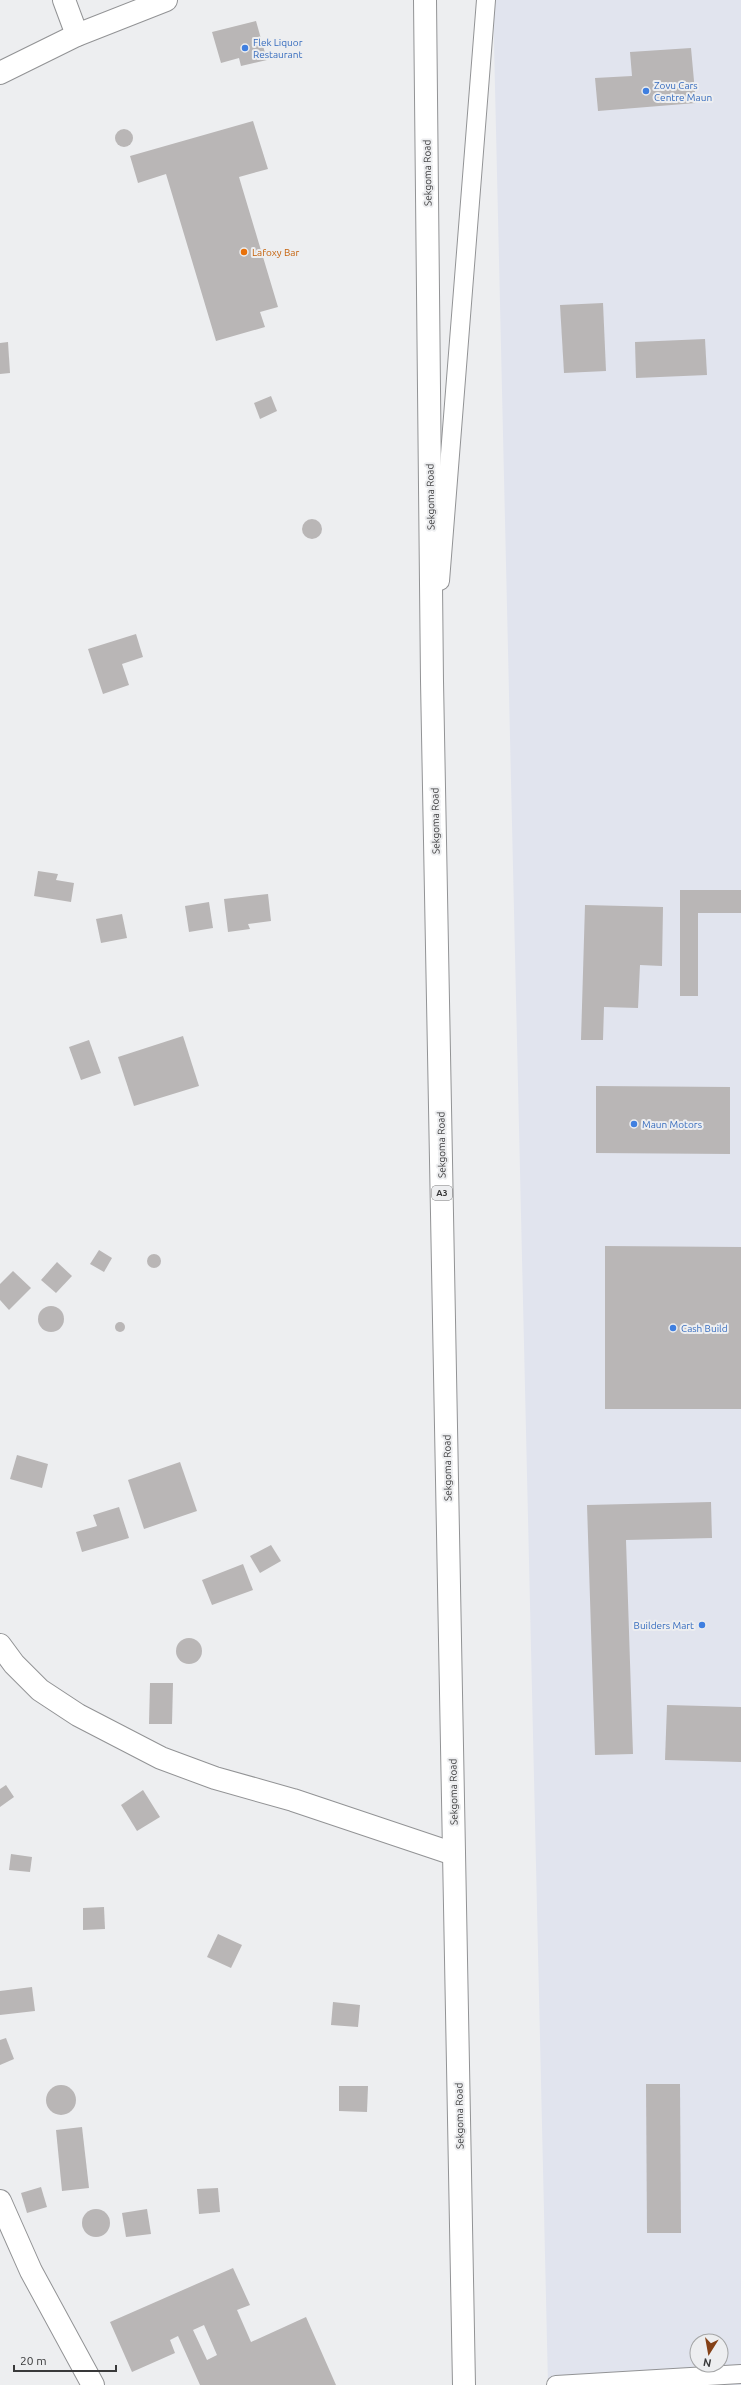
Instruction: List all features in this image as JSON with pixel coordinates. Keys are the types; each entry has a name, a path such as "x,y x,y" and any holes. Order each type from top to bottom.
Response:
{"main road":[{"path":"64,0 77,34"},
{"path":"0,73 77,34 166,0"},
{"name":"Sekgoma Road","path":"425,0 432,681 464,2385"},
{"path":"0,1645 14,1664 40,1690 78,1715 161,1758 215,1778 293,1800 454,1854"},
{"path":"0,2201 31,2271 93,2385"}],"lane":[{"path":"432,681 486,0"},
{"path":"556,2385 741,2374"}],"shaded area":[{"path":"493,0 741,0 741,2385 548,2385"}],"building":[{"path":"256,21 267,60 241,66 239,58 221,63 212,32"},
{"name":"Zovu Cars Centre Maun","path":"691,48 696,103 598,111 595,78 632,76 630,52"},
{"path":"253,121 268,169 239,177 278,307 260,312 265,327 216,341 166,174 138,183 130,156"},
{"path":"124,129 130,132 133,138 130,144 124,147 118,144 115,138 118,132"},
{"path":"603,303 606,371 564,373 560,305"},
{"path":"705,339 707,375 636,378 635,342"},
{"path":"8,342 10,373 0,374 0,343"},
{"path":"271,396 277,411 260,419 254,403"},
{"path":"312,519 319,522 322,529 319,536 312,539 305,536 302,529 305,522"},
{"path":"136,634 143,657 122,664 129,685 103,694 88,649"},
{"path":"38,871 58,874 56,880 74,883 71,902 34,896"},
{"path":"680,890 741,890 741,913 698,913 698,996 680,996"},
{"path":"268,894 271,921 248,924 250,929 228,932 224,899"},
{"path":"209,902 213,928 189,932 185,906"},
{"path":"585,905 663,907 662,966 640,965 638,1008 604,1007 603,1040 581,1040"},
{"path":"122,914 127,938 101,943 96,919"},
{"path":"183,1036 199,1086 134,1106 118,1057"},
{"path":"89,1040 101,1073 81,1080 69,1047"},
{"path":"596,1086 730,1087 730,1154 596,1153"},
{"name":"Cash Build","path":"605,1246 741,1247 741,1409 605,1409"},
{"path":"99,1250 112,1258 104,1272 90,1264"},
{"path":"154,1254 159,1256 161,1261 159,1266 154,1268 149,1266 147,1261 149,1256"},
{"path":"57,1262 72,1276 56,1293 41,1280"},
{"path":"13,1271 31,1288 9,1310 0,1300 0,1284"},
{"path":"51,1306 60,1310 64,1319 60,1328 51,1332 42,1328 38,1319 42,1310"},
{"path":"118,1322 122,1322 124,1323 124,1331 118,1332 115,1329 115,1325"},
{"path":"17,1455 48,1464 42,1488 10,1479"},
{"path":"180,1462 197,1511 144,1529 128,1480"},
{"path":"711,1502 712,1538 626,1540 633,1754 595,1755 587,1505"},
{"path":"119,1507 129,1538 82,1552 76,1532 97,1526 93,1515"},
{"path":"271,1545 281,1561 260,1573 250,1556"},
{"path":"243,1564 253,1590 212,1605 202,1580"},
{"path":"189,1638 199,1641 202,1651 199,1661 189,1664 179,1661 176,1651 179,1641"},
{"path":"150,1683 173,1683 172,1724 149,1724"},
{"path":"667,1705 741,1707 741,1762 665,1760"},
{"path":"6,1785 14,1797 0,1807 0,1789"},
{"path":"143,1790 160,1817 137,1831 121,1805"},
{"path":"11,1854 32,1857 30,1872 9,1870"},
{"path":"104,1907 105,1929 83,1930 83,1908"},
{"path":"218,1934 242,1945 231,1968 207,1957"},
{"path":"32,1987 35,2011 0,2015 0,1991"},
{"path":"333,2002 360,2005 358,2027 331,2025"},
{"path":"6,2038 14,2059 0,2065 0,2040"},
{"path":"646,2084 680,2084 681,2233 647,2233"},
{"path":"61,2085 72,2089 76,2100 72,2111 61,2115 50,2111 46,2100 50,2089"},
{"path":"339,2086 368,2086 367,2112 339,2111"},
{"path":"82,2127 89,2188 62,2191 56,2130"},
{"path":"41,2187 47,2207 27,2213 21,2193"},
{"path":"218,2188 220,2212 199,2214 197,2189"},
{"path":"96,2209 106,2213 110,2223 106,2233 96,2237 86,2233 82,2223 86,2213"},
{"path":"147,2209 151,2234 126,2237 122,2213"},
{"path":"233,2268 250,2305 237,2310 251,2342 306,2317 336,2385 200,2385 178,2336 170,2340 175,2353 132,2372 110,2322","holes":["204,2325 217,2355 207,2360 193,2330"]}],"place":[{"name":"Flek Liquor Restaurant","path":"245,48"},
{"name":"Zovu Cars Centre Maun","path":"646,91"},
{"name":"Lafoxy Bar","path":"244,252"},
{"name":"Maun Motors","path":"634,1124"},
{"name":"Cash Build","path":"673,1328"},
{"name":"Builders Mart","path":"702,1625"}]}
